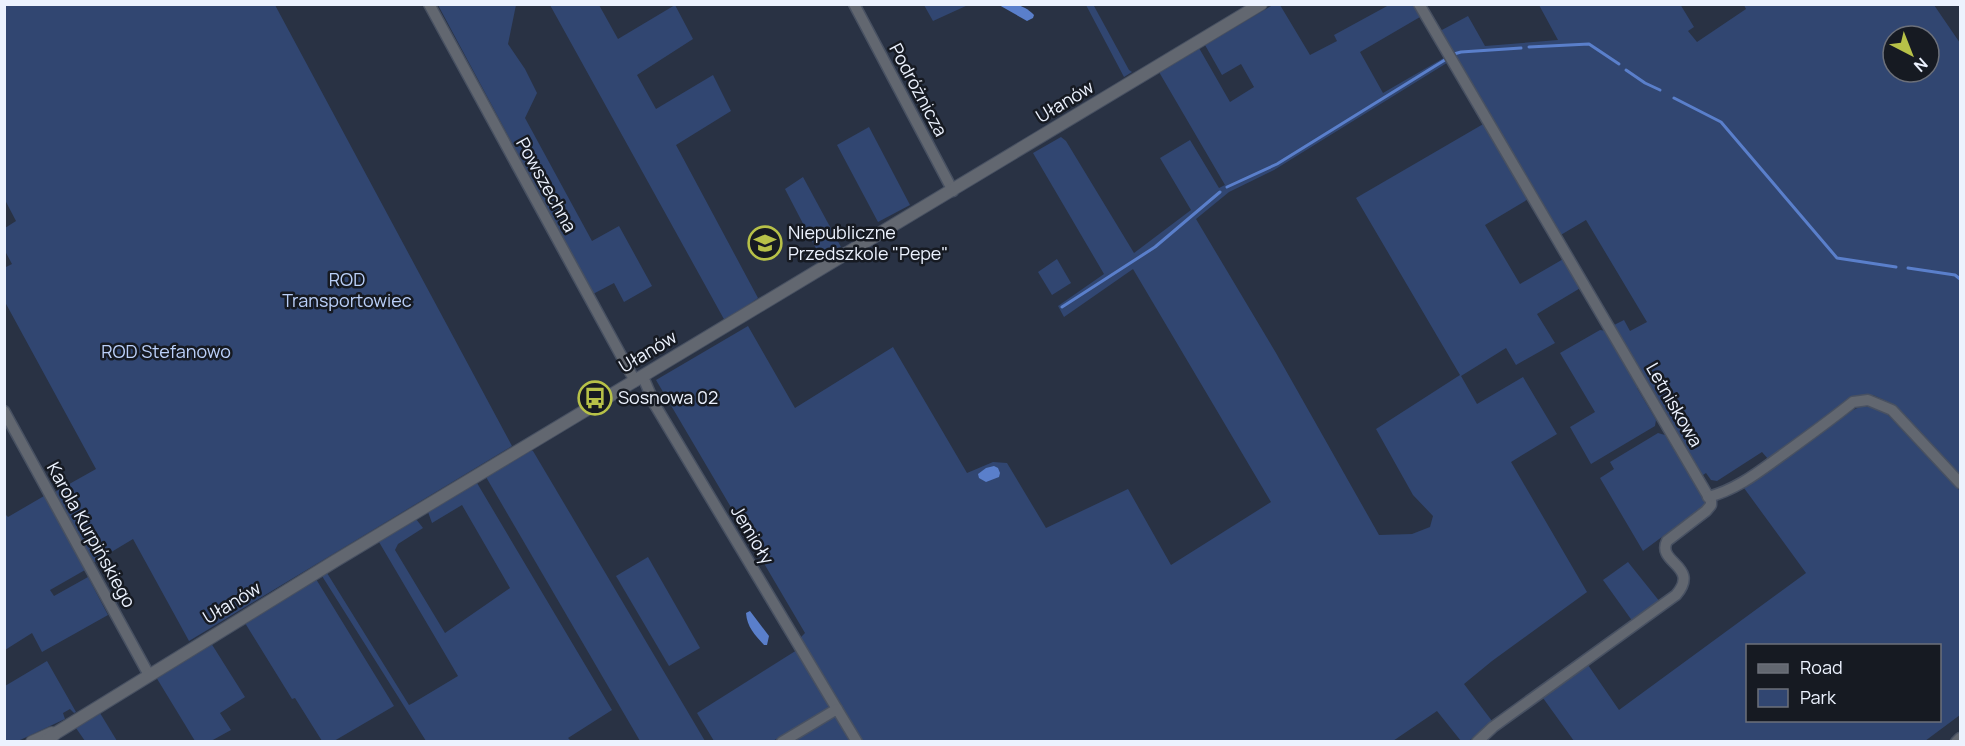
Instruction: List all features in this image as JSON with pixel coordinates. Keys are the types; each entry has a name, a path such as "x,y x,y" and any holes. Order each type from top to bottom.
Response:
{"street":[{"name":"Powszechna","path":"429,4 639,379"},
{"name":"Podróżnicza","path":"854,4 953,191"},
{"name":"Ułanów","path":"45,741 149,675 1261,4"},
{"name":"Letniskowa","path":"1419,4 1708,497"},
{"name":"Jemioły","path":"639,379 857,741"},
{"path":"1477,741 1493,726 1676,595 1685,580 1664,546 1667,541 1706,512 1711,506 1708,497 1725,493 1741,484 1853,402 1860,400 1876,402 1892,410 1960,483"},
{"name":"Karola Kurpińskiego","path":"4,411 149,675"},
{"path":"782,741 837,709"},
{"name":"Ułanów","path":"32,741 56,733"},
{"path":"1956,741 1960,738"}],"green space":[{"path":"1680,4 1694,27 1688,31 1697,42 1746,9 1744,5 1934,5 1960,43 1960,476 1893,404 1873,395 1856,396 1768,459 1762,452 1717,481 1711,480 1706,473 1700,477 1612,326 1624,320 1630,331 1647,322 1586,220 1559,236 1440,31 1468,16 1485,46 1558,40 1539,5"},
{"path":"5,5 275,5 512,446 189,641 133,539 93,563 55,492 96,469 5,302 4,268 12,264 5,251 5,228 16,221 5,200"},
{"path":"438,5 516,5 508,44 525,69 537,93 525,118 592,241 619,226 652,286 624,302 614,283 593,294"},
{"path":"550,5 599,5 618,39 675,5 693,39 637,75 656,109 713,75 731,111 676,145 758,298 725,321"},
{"path":"924,5 968,5 933,21"},
{"path":"1086,5 1095,5 1132,72 1124,77"},
{"path":"1273,5 1280,5 1310,55 1337,41 1334,35 1389,5 1413,5 1420,17 1360,52 1383,93 1447,56 1450,61 1274,170 1229,192 1196,219 1276,353 1379,535 1412,534 1430,527 1433,516 1413,495 1376,429 1460,375 1356,198 1485,123 1530,198 1485,225 1520,284 1565,258 1582,287 1537,314 1555,343 1516,365 1506,348 1461,376 1477,404 1523,377 1557,434 1511,462 1587,592 1464,684 1492,721 1469,741 1461,741 1437,711 1393,741 862,741 800,638 805,633 656,380 748,326 795,408 893,347 967,473 993,462 1007,463 1046,528 1128,489 1171,565 1271,502 1133,269 1064,317 1058,306 1104,274 1033,153 1061,137 1066,141 1134,253 1191,210 1160,158 1190,140 1219,188 1225,185 1159,72 1199,48 1230,102 1254,87 1241,64 1222,75 1205,45"},
{"path":"869,127 910,205 878,222 837,145"},
{"path":"803,177 841,247 822,260 785,189"},
{"path":"1057,259 1071,283 1052,295 1038,272"},
{"path":"1600,330 1607,331 1640,386 1637,388 1656,420 1655,426 1591,464 1570,427 1595,412 1560,353"},
{"path":"1862,406 1876,408 1887,414 1960,491 1960,715 1925,741 1574,741 1543,698 1588,665 1619,710 1806,573 1744,488 1853,410"},
{"path":"1658,433 1665,435 1674,450 1677,448 1709,502 1643,551 1600,478 1614,469 1610,462"},
{"path":"531,450 705,741 640,741 486,477"},
{"path":"477,483 612,710 568,738 571,741 426,741 322,576 327,573 409,705 458,676 379,542 416,519 423,528 398,544 395,550 445,633 510,588 462,505 432,523 428,512"},
{"path":"44,496 85,570 50,590 54,596 88,577 108,615 42,652 32,633 5,650 5,514 8,517"},
{"path":"648,557 700,648 669,666 616,576"},
{"path":"1628,562 1660,602 1633,622 1603,580"},
{"path":"316,579 394,706 334,741 322,741 295,698 292,699 245,623"},
{"path":"211,643 245,697 220,713 231,730 211,741 195,741 156,677"},
{"path":"797,650 831,706 773,741 714,741 697,713"},
{"path":"47,661 76,712 70,709 63,713 65,719 18,741 5,741 5,686"},
{"path":"100,713 117,741 85,741 76,728"},
{"path":"836,713 852,742 788,742"}],"shaded area":[{"path":"999,5 1026,9 1034,15 1033,18 1027,21"},
{"path":"994,466 998,468 999,477 986,482 979,478 978,474"},
{"path":"750,611 769,636 767,645 764,645 750,627 746,613"}],"waterway":[{"path":"1529,47 1589,44 1619,64"},
{"path":"1454,54 1521,48"},
{"path":"1227,187 1277,164 1448,58"},
{"path":"1626,70 1660,90"},
{"path":"1674,98 1721,122 1837,258 1896,267"},
{"path":"1062,307 1155,247 1220,192"},
{"path":"1908,268 1955,275 1960,279"}],"place":[{"name":"Niepubliczne Przedszkole \"Pepe\"","path":"765,243"},
{"name":"Sosnowa 02","path":"595,398"}],"park label":[{"name":"ROD Transportowiec","path":"347,290"},
{"name":"ROD Stefanowo","path":"166,352"}]}
